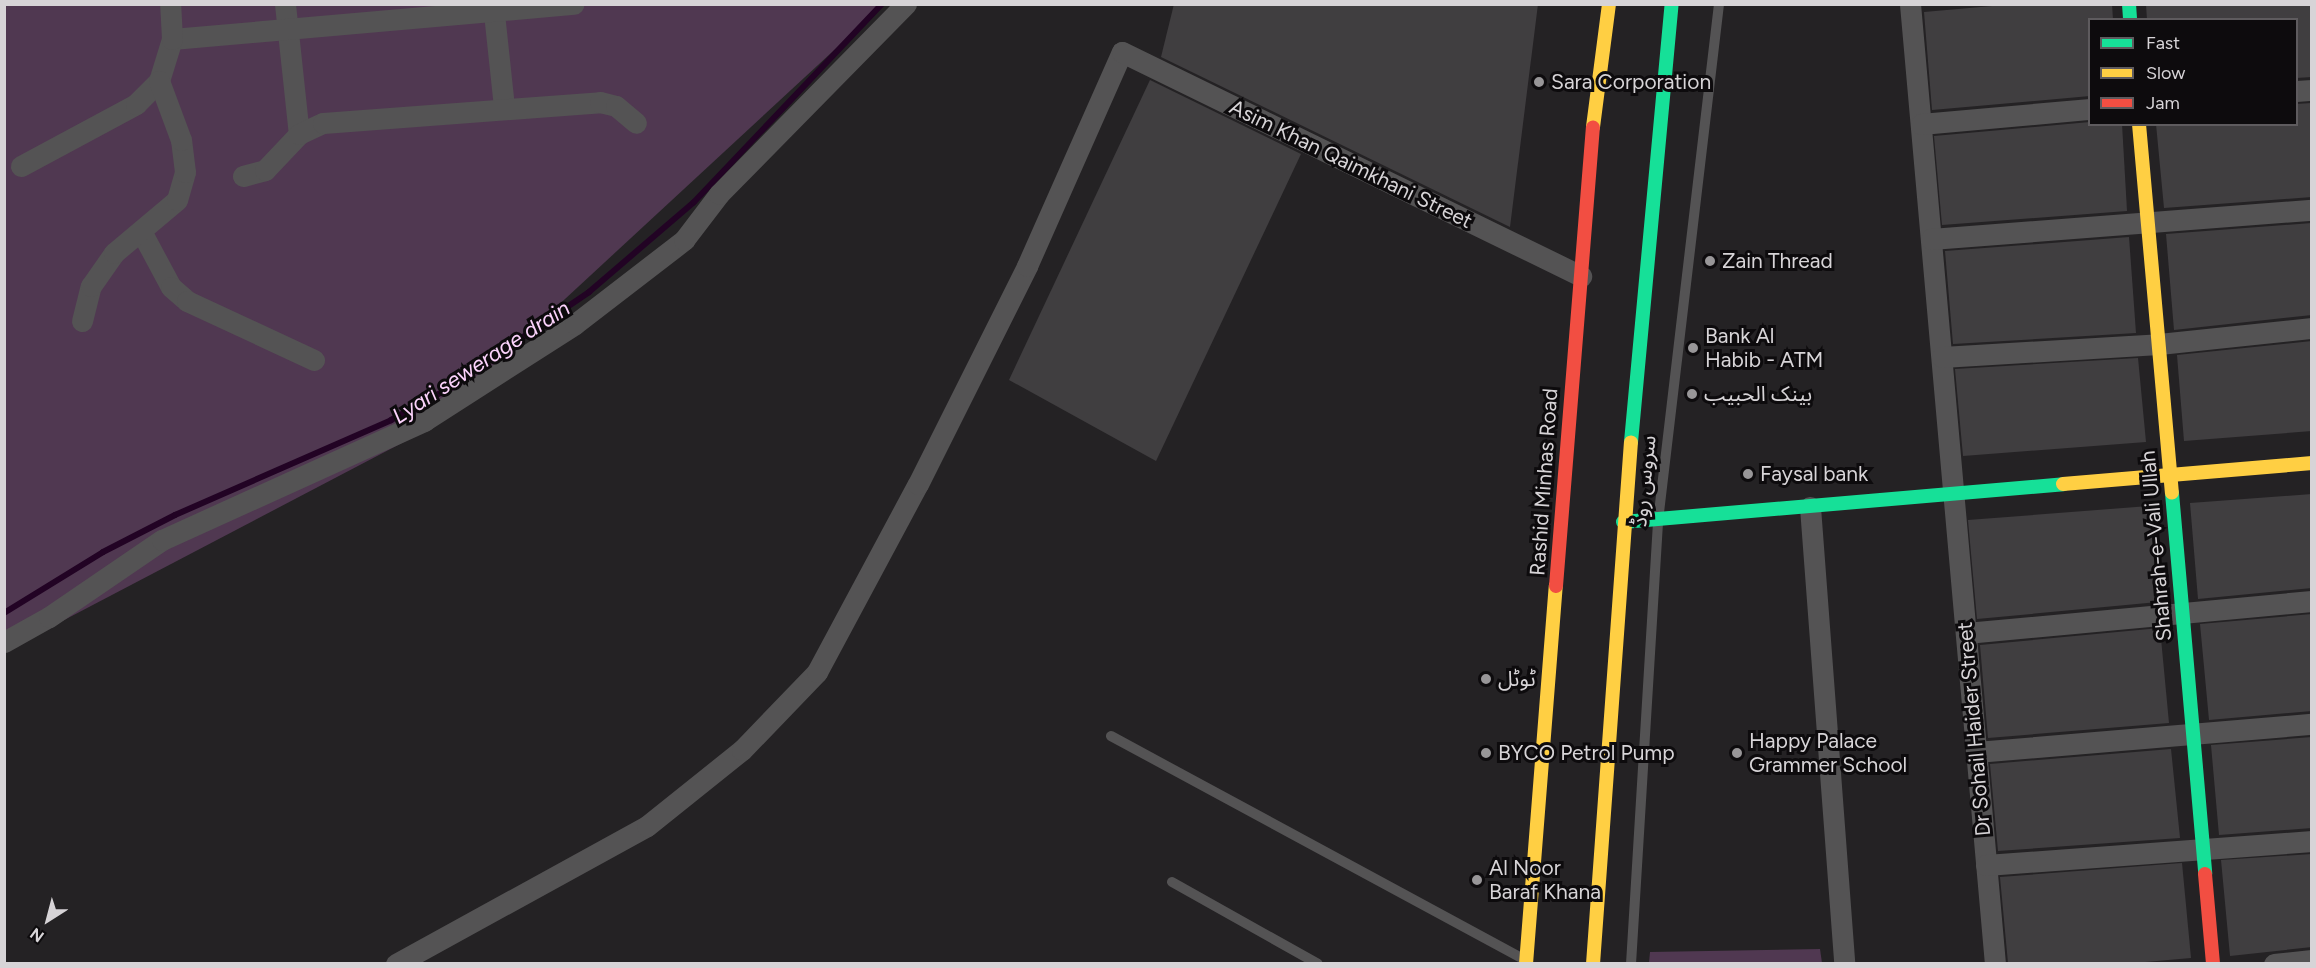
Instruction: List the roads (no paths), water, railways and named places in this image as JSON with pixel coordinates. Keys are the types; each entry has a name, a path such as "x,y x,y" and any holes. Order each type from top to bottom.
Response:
{"main road":[{"name":"Rashid Minhas Road","path":"1526,962 1595,99 1609,4"},
{"path":"1593,963 1623,522 1672,4"},
{"name":"Shahrah-e-Vali Ullah","path":"2139,126 2172,476 2213,963"},
{"path":"1623,522 1658,521 2312,463"}],"street":[{"path":"21,166 136,104 159,81 172,39 170,4"},
{"path":"285,4 299,134"},
{"path":"172,39 494,8 573,4"},
{"path":"4,642 49,617 162,540 424,421 575,324 684,240 719,194 906,4"},
{"name":"Dr Sohail Haider Street","path":"1910,4 1995,963"},
{"path":"494,8 504,106"},
{"name":"Asim Khan Qaimkhani Street","path":"396,963 647,826 742,750 817,672 918,484 1027,266 1122,52 1581,276"},
{"path":"82,321 91,286 114,253 142,233 177,200 185,172 181,140 159,81"},
{"path":"243,176 265,170 299,134 323,123 504,106 600,102 616,106 636,123"},
{"path":"1921,124 2088,109"},
{"path":"1931,239 2312,210"},
{"path":"142,233 171,287 187,301 314,360"},
{"path":"1942,357 2159,344 2312,328"},
{"path":"1810,507 1844,963"},
{"path":"1966,633 2312,601"},
{"path":"1976,752 2312,724"},
{"path":"1986,865 2312,841"},
{"path":"2274,963 2312,960"}],"lane":[{"name":"سروس روڈ","path":"1631,963 1658,521 1719,4"},
{"path":"1111,736 1526,962"},
{"path":"1172,882 1318,963"}],"waterway":[{"name":"Lyari sewerage drain","path":"4,613 103,552 175,515 391,420 442,392 589,292 694,202 882,4"}],"place":[{"name":"Sara Corporation","path":"1539,82"},
{"name":"Zain Thread","path":"1710,261"},
{"name":"Bank Al Habib - ATM","path":"1693,348"},
{"name":"بينک الحبيب","path":"1692,394"},
{"name":"Faysal bank","path":"1748,474"},
{"name":"ٹوٹل","path":"1486,679"},
{"name":"BYCO Petrol Pump","path":"1486,753"},
{"name":"Happy Palace Grammer School","path":"1737,753"},
{"name":"Al Noor Baraf Khana","path":"1477,880"}]}
